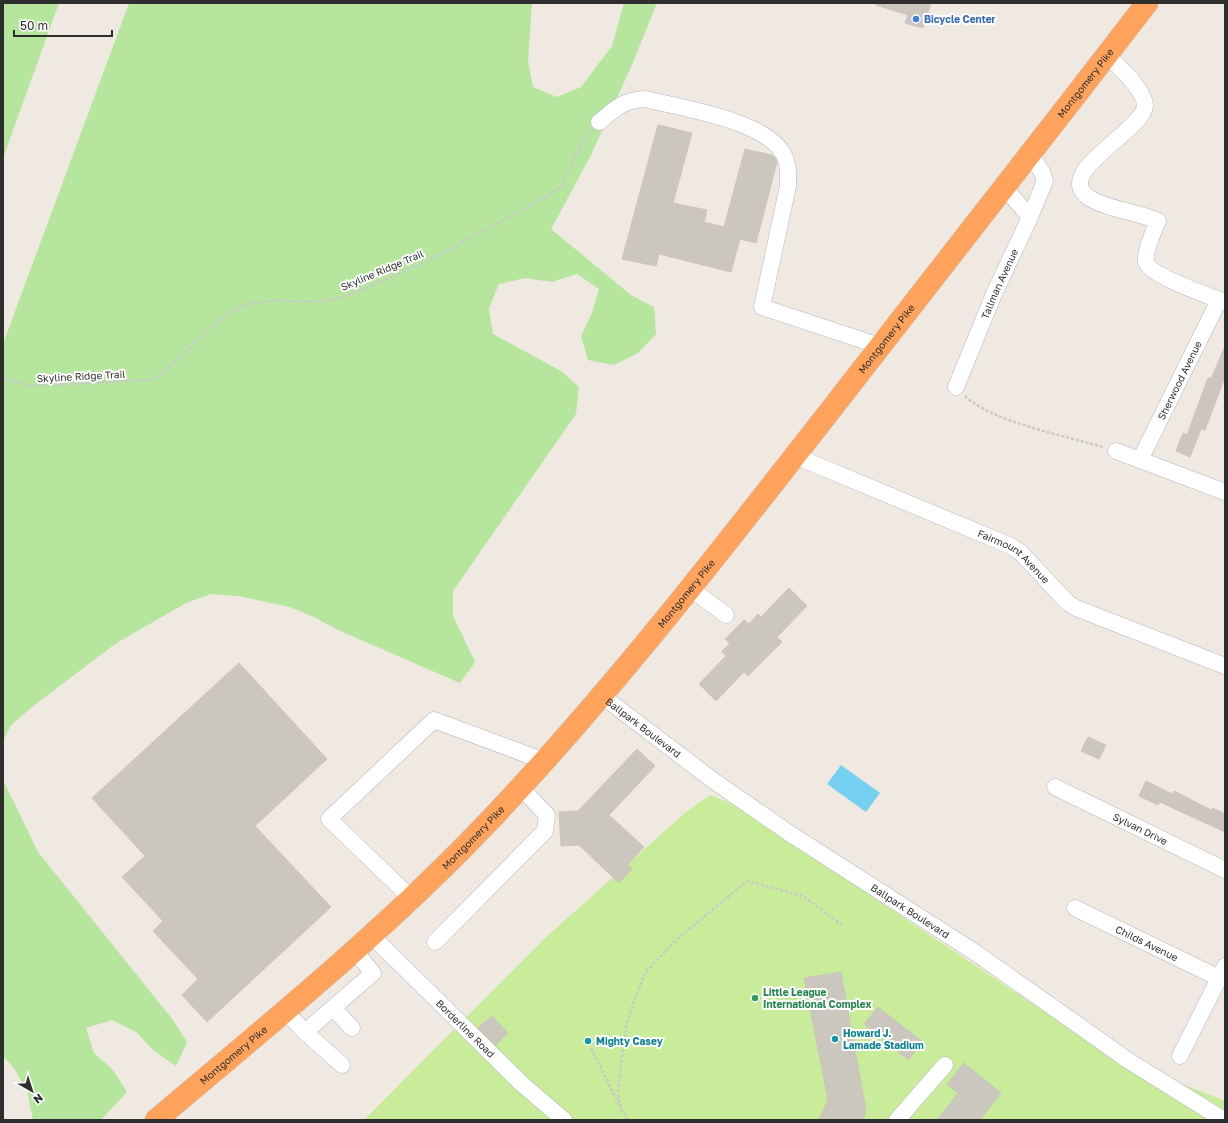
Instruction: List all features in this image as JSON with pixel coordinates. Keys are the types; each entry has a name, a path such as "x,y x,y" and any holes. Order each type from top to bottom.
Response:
{"highway":[{"name":"Montgomery Pike","path":"156,1120 285,1011 411,898 452,859 544,761 602,696 691,589 1148,3"}],"street":[{"path":"1107,55 1139,89 1145,106 1142,113 1132,125 1086,167 1081,177 1081,186 1084,193 1099,202 1158,221 1146,255 1146,263 1150,268 1173,280 1222,301"},
{"path":"598,122 621,104 631,99 645,99 735,122 758,131 775,143 783,153 789,167 788,186 762,307 880,346"},
{"name":"Tallman Avenue","path":"956,387 994,294 1045,181 1042,172 1030,154"},
{"path":"1004,187 1030,217"},
{"name":"Sherwood Avenue","path":"1140,460 1222,301"},
{"path":"1116,451 1225,492"},
{"name":"Fairmount Avenue","path":"795,456 1011,546 1020,552 1072,606 1225,666"},
{"path":"691,589 726,615"},
{"name":"Ballpark Boulevard","path":"602,696 714,780 789,833 976,954 1129,1061 1224,1120"},
{"path":"411,898 329,819 434,720 544,761"},
{"path":"434,942 545,830 547,815 520,787"},
{"name":"Sylvan Drive","path":"1055,788 1225,870"},
{"name":"Childs Avenue","path":"1075,908 1222,972"},
{"name":"Borderline Road","path":"370,935 522,1084 564,1120"},
{"path":"305,1032 373,973 354,950"},
{"path":"1180,1056 1222,972"},
{"path":"333,1008 352,1028"},
{"path":"285,1011 305,1032 342,1065"},
{"path":"897,1120 945,1065"}],"path":[{"name":"Skyline Ridge Trail","path":"3,374 9,380 31,386 150,380 165,373 199,338 228,314 247,304 275,301 328,300 354,293 417,266 547,196 562,186 580,147 598,122"},
{"path":"956,387 969,400 1011,421 1116,451"},
{"path":"621,1110 618,1091 627,1021 645,973 676,940 715,907 747,881 803,896 843,926"},
{"path":"591,1048 621,1110 628,1120"}],"green space":[{"path":"3,3 59,3 3,158"},
{"path":"129,3 532,3 528,61 533,87 557,97 581,87 612,46 624,3 657,3 631,67 591,155 551,229 631,295 654,307 656,334 638,353 614,365 588,360 581,336 592,313 599,289 577,274 552,282 525,278 499,284 489,308 493,334 561,371 579,387 576,414 453,591 453,616 475,662 460,683 338,630 314,617 290,607 238,596 211,594 186,603 115,644 32,707 11,725 3,741 3,344"},
{"path":"3,780 38,852 173,1020 187,1042 176,1066 154,1051 136,1032 112,1020 86,1028 94,1053 113,1070 127,1092 101,1120 33,1120 27,1091 14,1068 3,1056"},
{"name":"Little League International Complex","path":"710,795 733,804 1111,1056 1225,1101 1225,1120 364,1120 544,939 686,812"}],"water":[{"path":"841,765 880,793 866,812 827,784"}],"building":[{"name":"Bicycle Center","path":"876,3 931,3 923,28 905,23 908,15 876,5"},
{"path":"658,125 692,133 673,203 707,210 704,222 724,227 745,149 772,155 777,162 756,243 740,239 731,272 659,254 656,266 622,259"},
{"path":"1225,346 1225,377 1205,430 1201,429 1190,457 1176,451 1183,433 1187,435 1208,378 1211,379"},
{"path":"789,588 807,606 777,637 782,642 748,676 744,672 716,701 699,684 726,656 722,651 730,643 725,639 744,620 749,624 758,614 761,617"},
{"path":"239,663 327,759 255,826 331,907 207,1022 182,995 198,979 153,931 163,921 122,877 145,856 92,798"},
{"path":"1088,737 1106,745 1099,759 1081,751"},
{"path":"637,749 655,766 609,815 644,847 627,865 632,869 619,883 579,845 561,846 559,812 578,811"},
{"path":"1146,781 1172,794 1174,791 1211,810 1213,808 1225,814 1225,832 1160,802 1158,805 1139,796"},
{"name":"Howard J. Lamade Stadium","path":"841,972 866,1110 863,1120 819,1120 828,1100 804,978"},
{"path":"878,1007 923,1042 908,1060 864,1024"},
{"path":"492,1016 508,1033 496,1045 478,1028"},
{"path":"964,1063 1001,1093 980,1120 937,1120 958,1093 947,1084"}],"place":[{"name":"Bicycle Center","path":"916,19"},
{"name":"Little League International Complex","path":"755,998"},
{"name":"Howard J. Lamade Stadium","path":"835,1039"},
{"name":"Mighty Casey","path":"588,1041"}]}
